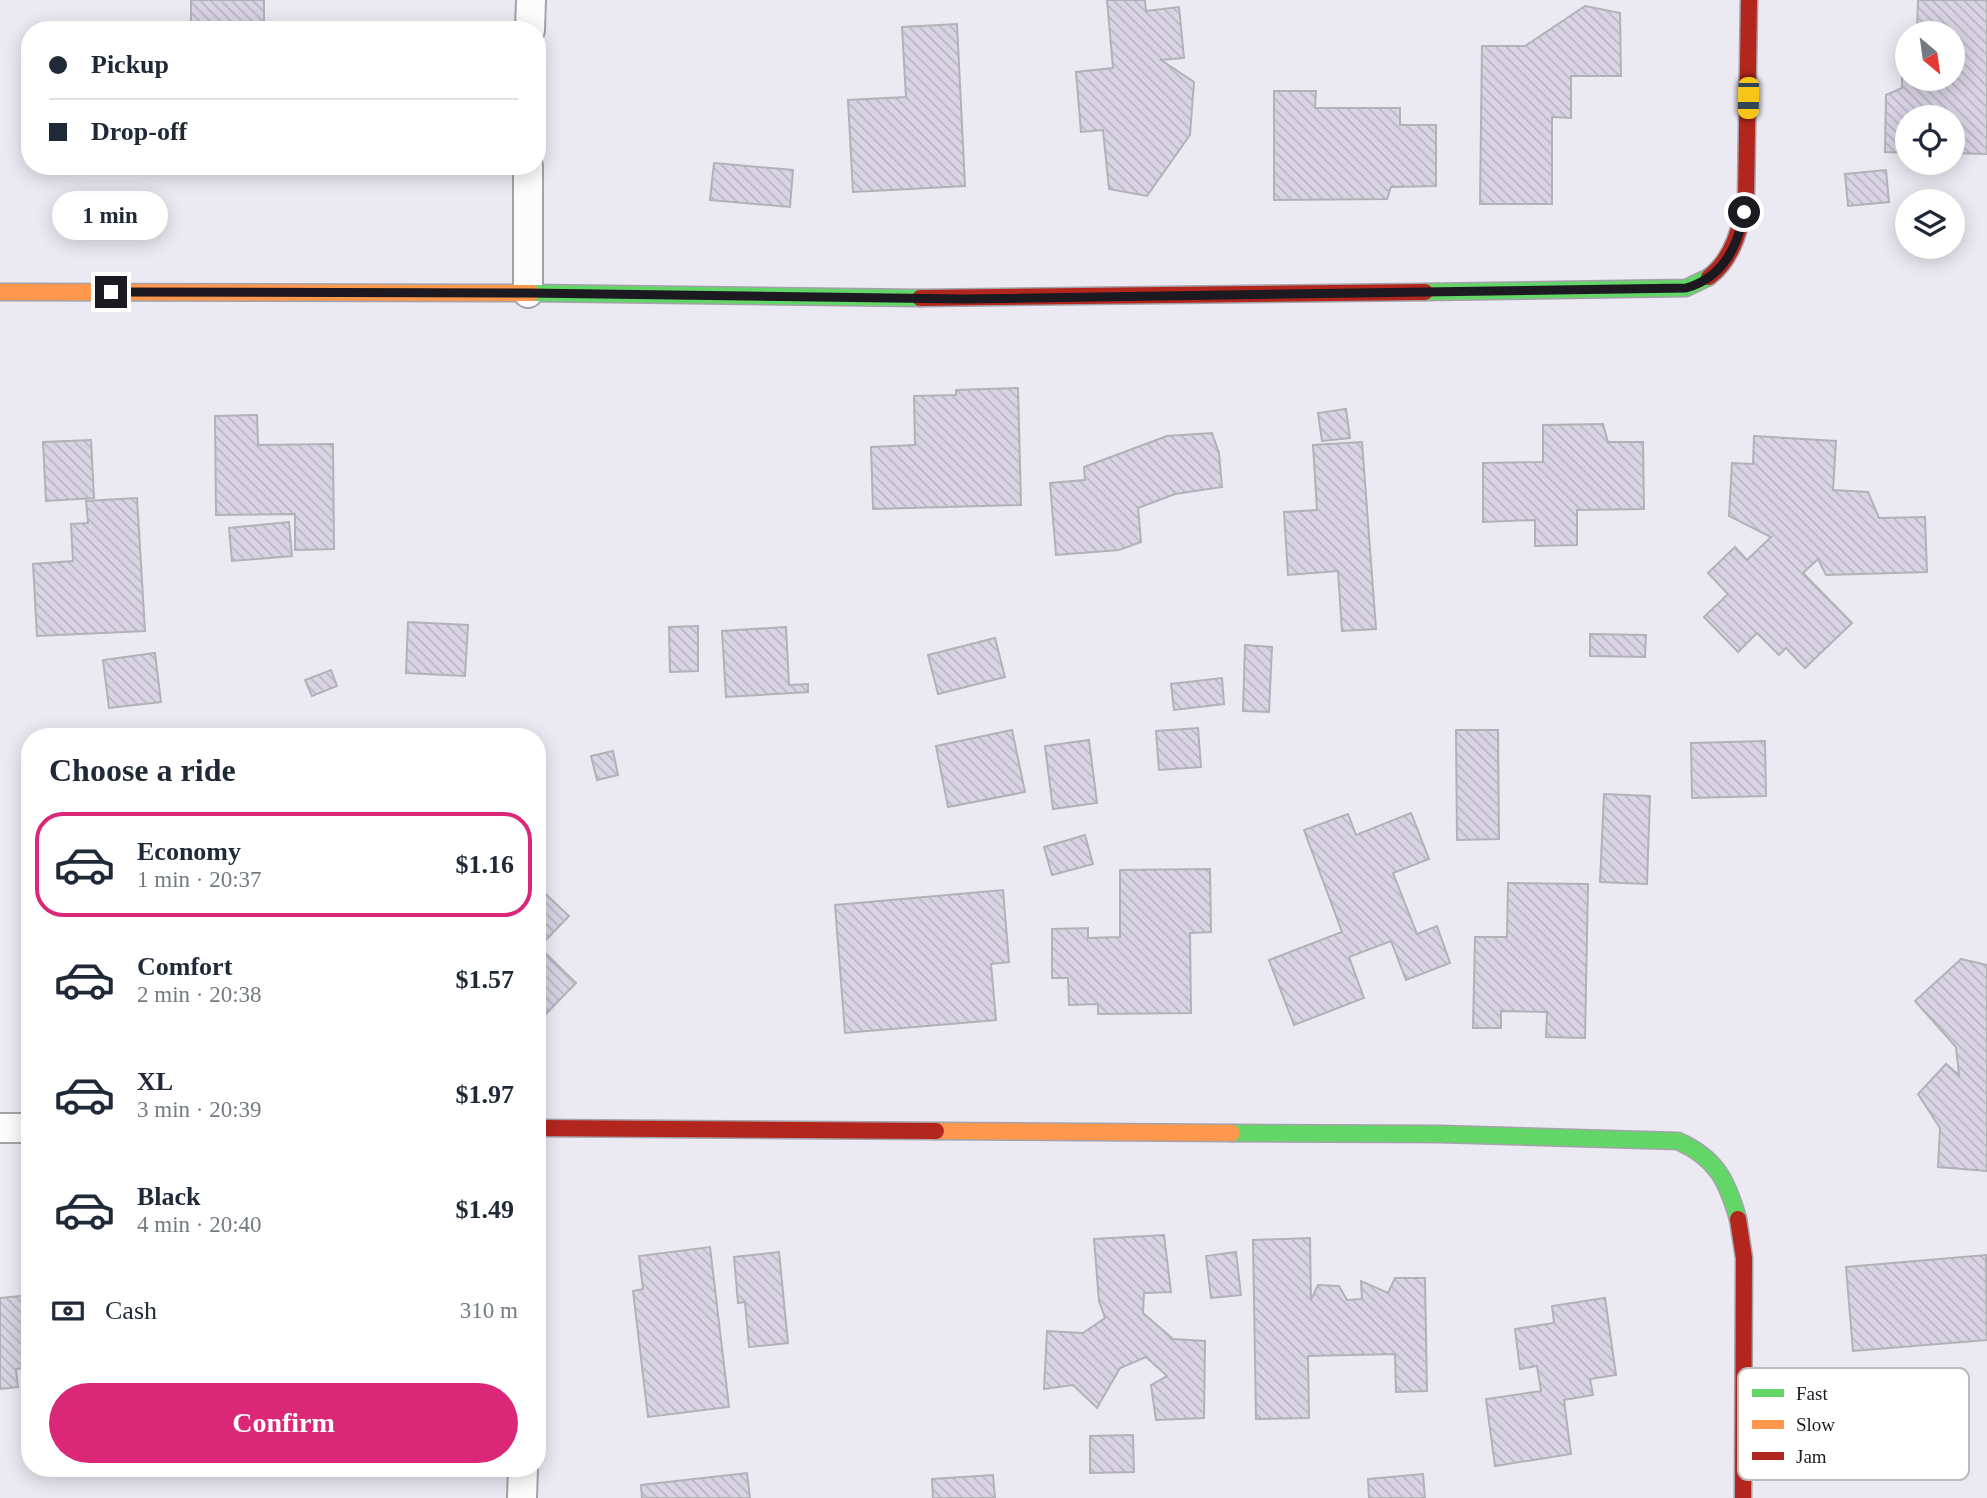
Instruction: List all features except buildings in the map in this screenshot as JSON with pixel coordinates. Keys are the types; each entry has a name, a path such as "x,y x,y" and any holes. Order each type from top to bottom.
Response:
{"street":[{"path":"530,21 531,0"},
{"path":"0,292 528,293 965,299 1686,288 1704,283 1718,272 1731,254 1741,228 1746,196 1749,0"},
{"path":"528,175 528,293"},
{"path":"0,1128 21,1128"},
{"path":"546,1128 1440,1134 1678,1141 1707,1157 1722,1173 1738,1217 1744,1258 1744,1368"},
{"path":"522,1498 523,1477"},
{"path":"1743,1480 1743,1498"}],"traffic: fast":[{"path":"1425,292 1686,288 1709,277"},
{"path":"532,293 920,298"},
{"path":"1232,1133 1440,1134 1678,1141 1702,1155 1718,1172 1738,1219"}],"traffic: slow":[{"path":"0,292 532,293"},
{"path":"936,1131 1232,1133"}],"traffic: jam":[{"path":"1709,277 1725,261 1735,241 1746,196 1749,0"},
{"path":"920,298 1425,292"},
{"path":"546,1128 936,1131"},
{"path":"1738,1219 1744,1258 1744,1368"},
{"path":"1743,1480 1743,1498"}],"route":[{"path":"111,292 528,293 739,298 965,299 1451,294 1686,288 1704,283 1718,272 1731,254 1744,212"}]}
